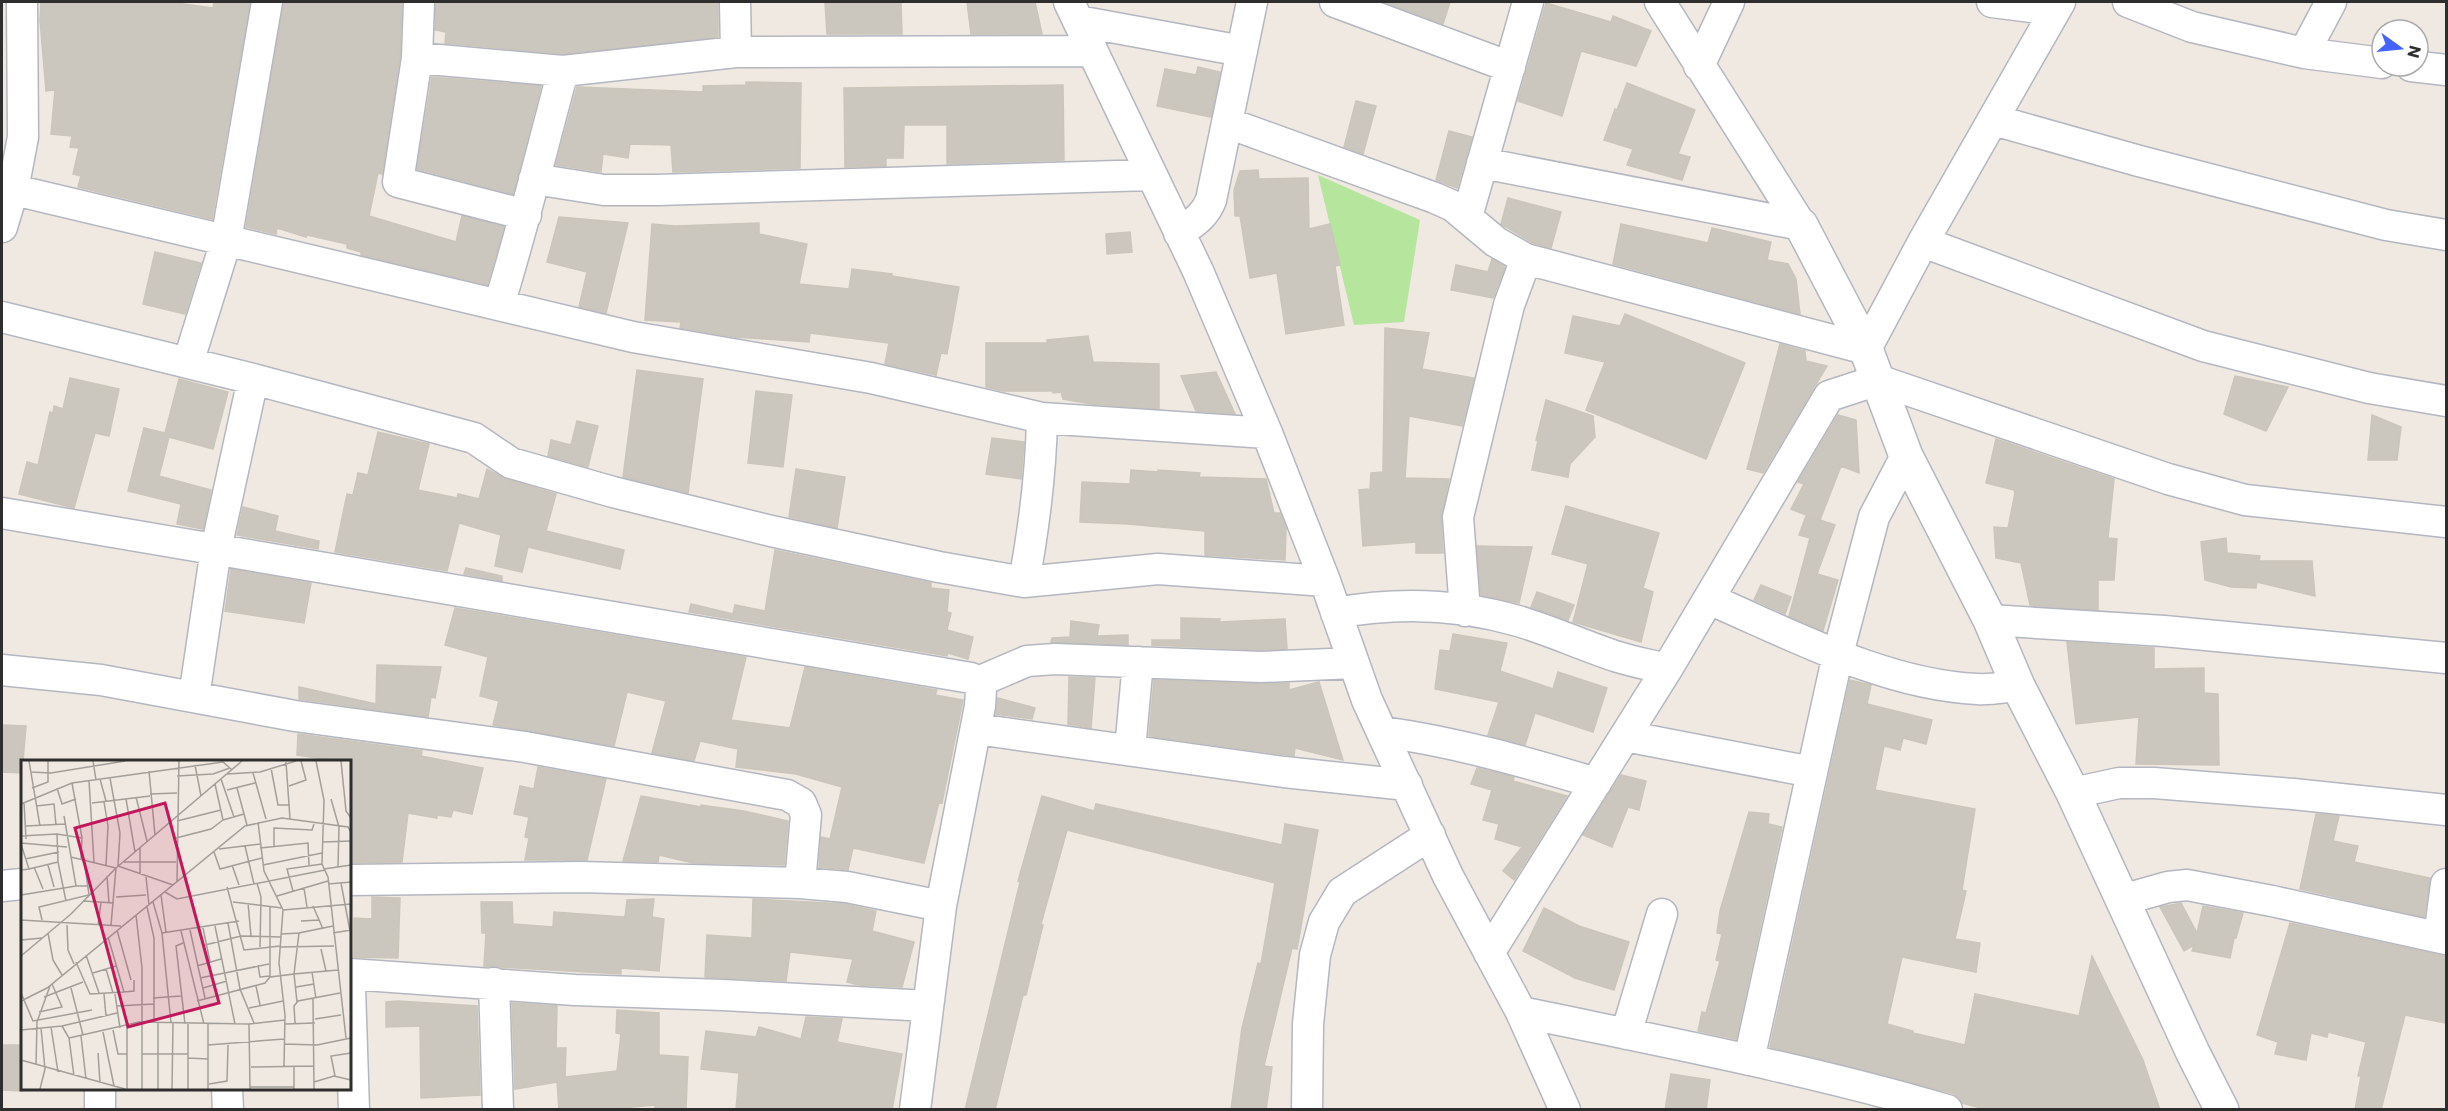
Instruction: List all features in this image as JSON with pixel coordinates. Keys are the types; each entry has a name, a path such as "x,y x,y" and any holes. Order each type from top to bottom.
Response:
{"street":[{"path":"2,227 7,189 23,137 22,2"},
{"path":"188,363 225,241 267,2"},
{"path":"419,2 417,58 398,182 526,215"},
{"path":"735,2 736,52"},
{"path":"1179,233 1207,210 1228,123 1252,2"},
{"path":"1335,2 1509,67"},
{"path":"1467,217 1528,2"},
{"path":"1660,2 1801,225 1866,349 1906,456 1990,620 2018,686 2073,793 2193,1053 2222,1110"},
{"path":"1699,66 1729,2"},
{"path":"1866,349 1923,242 2058,6 1992,2"},
{"path":"2128,2 2192,27 2304,53 2370,61"},
{"path":"2304,53 2331,2"},
{"path":"1074,11 1242,51"},
{"path":"1074,11 1179,233 1267,433 1325,582 1367,700 1448,876 1521,1012 1565,1110"},
{"path":"417,58 563,71 736,52 1092,51"},
{"path":"2430,68 2446,70"},
{"path":"499,305 526,215 563,71"},
{"path":"1994,120 2139,161 2386,225 2446,235"},
{"path":"1228,123 1436,198 1453,206 1496,242 1527,260 1866,349"},
{"path":"1482,163 1801,225"},
{"path":"534,180 604,190 657,190 1150,175"},
{"path":"7,189 633,338 871,378 1042,418 1267,433"},
{"path":"1923,242 2203,346 2369,388 2446,401"},
{"path":"1465,611 1458,517 1509,305 1527,260"},
{"path":"2,317 253,379 474,438 511,463 613,492 771,531 928,564 1024,582 1158,568 1325,582"},
{"path":"194,697 216,549 253,379"},
{"path":"1489,954 1667,669 1829,396 1878,380 2168,479 2245,500 2446,522"},
{"path":"1024,582 1041,468 1042,418"},
{"path":"1749,1060 1838,654 1874,517 1906,456"},
{"path":"2,513 525,604 971,678 978,682 981,690 976,729 941,906 915,1110"},
{"path":"1709,599 1838,654 1882,670 1942,685 1978,689 2018,686"},
{"path":"1336,613 1374,606 1438,607 1465,611 1516,620 1619,657 1667,669"},
{"path":"1990,620 2164,631 2446,658"},
{"path":"978,682 1027,661 1054,659 1261,667 1354,663"},
{"path":"1130,750 1138,662"},
{"path":"2,670 101,680 295,716 525,747 787,795 801,803 806,815 800,883"},
{"path":"976,729 1284,772 1407,785"},
{"path":"1383,732 1426,738 1496,753 1596,783"},
{"path":"1626,736 1812,772"},
{"path":"2073,793 2119,783 2154,783 2293,794 2446,810"},
{"path":"1307,1110 1308,1024 1316,955 1324,922 1342,892 1430,835"},
{"path":"351,880 580,877 800,883 848,887 941,906"},
{"path":"2,886 21,884"},
{"path":"2122,900 2168,887 2187,885 2443,938 2446,884"},
{"path":"1626,1034 1662,914"},
{"path":"351,974 575,990 928,1006"},
{"path":"494,983 498,1110"},
{"path":"1521,1012 1749,1060 1947,1110"},
{"path":"351,1018 354,1110"},
{"path":"99,1110 100,1090"},
{"path":"227,1090 228,1110"}],"green space":[{"path":"1318,175 1420,220 1404,322 1354,325"}],"building":[{"path":"41,2 169,2 213,8 214,2 250,2 212,219 78,187 81,176 73,174 79,148 70,147 72,136 51,134 55,90 46,91 40,20"},
{"path":"284,2 402,2 400,56 382,174 378,173 369,216 456,242 462,216 504,227 487,285 361,255 361,252 347,248 347,244 307,235 306,237 277,228 276,234 246,227"},
{"path":"436,2 718,2 718,37 563,54 445,43 446,32 435,30"},
{"path":"825,2 901,2 902,34 827,34"},
{"path":"967,2 1035,2 1042,34 971,34"},
{"path":"1383,2 1450,2 1443,24"},
{"path":"1546,3 1611,22 1613,16 1651,31 1636,66 1581,51 1562,116 1518,101"},
{"path":"1198,67 1220,72 1211,117 1157,106 1165,69 1196,75"},
{"path":"432,77 541,86 513,194 417,169"},
{"path":"746,82 801,83 800,168 673,172 671,145 630,144 628,158 603,154 601,172 556,165 577,87 703,92 703,86 746,85"},
{"path":"1627,83 1695,110 1678,154 1690,157 1682,180 1627,165 1633,149 1604,140"},
{"path":"1063,85 1064,160 947,164 947,125 904,125 903,158 886,158 886,166 845,167 844,88"},
{"path":"1356,101 1376,106 1363,154 1344,147"},
{"path":"1449,131 1472,137 1457,188 1436,180"},
{"path":"1258,170 1259,179 1308,178 1309,229 1330,224 1340,265 1335,266 1344,325 1286,334 1277,273 1250,278 1240,216 1235,216 1234,190 1240,171"},
{"path":"1508,198 1561,212 1551,248 1533,243 1501,224"},
{"path":"559,217 628,223 606,313 579,307 587,272 547,262"},
{"path":"759,223 759,234 807,244 799,284 849,289 852,269 959,287 947,354 941,353 936,375 885,364 889,343 810,333 809,342 735,337 680,328 681,322 645,320 652,224 675,226"},
{"path":"1621,224 1708,243 1712,228 1771,242 1767,260 1788,264 1796,279 1800,314 1613,264"},
{"path":"1130,232 1132,252 1107,254 1106,234"},
{"path":"155,252 201,263 185,314 143,304"},
{"path":"1492,259 1505,267 1493,298 1451,290 1456,265 1488,272"},
{"path":"1625,314 1745,363 1706,459 1586,410 1605,362 1565,353 1573,316 1620,326"},
{"path":"1385,328 1429,333 1422,369 1474,378 1462,426 1409,416 1405,478 1449,479 1441,518 1443,553 1416,553 1416,542 1363,546 1359,490 1370,489 1371,473 1383,472"},
{"path":"1088,336 1093,362 1159,364 1159,409 1091,404 1063,399 1061,392 1003,391 986,387 986,343 1047,343 1047,340"},
{"path":"1780,344 1805,351 1806,361 1827,366 1763,473 1747,469"},
{"path":"637,370 703,379 688,493 623,477"},
{"path":"1216,372 1235,414 1196,411 1181,376"},
{"path":"2235,376 2288,387 2266,431 2224,414"},
{"path":"70,378 119,389 109,436 95,433 74,508 19,494 27,462 38,465 50,412 53,413 54,406 63,409"},
{"path":"179,379 228,392 213,449 169,437 159,476 211,490 203,529 177,524 181,504 128,491 144,428 165,433"},
{"path":"756,391 792,395 783,467 748,463"},
{"path":"1546,400 1593,416 1595,437 1570,464 1568,477 1532,470 1538,440 1536,440"},
{"path":"1838,415 1856,420 1859,473 1841,466 1820,520 1835,525 1817,574 1838,580 1823,631 1789,616 1810,538 1799,535 1806,516 1819,520 1791,509 1804,484 1798,482"},
{"path":"2372,415 2401,427 2397,460 2368,460"},
{"path":"577,421 598,426 588,467 548,456 551,440 571,445"},
{"path":"378,432 429,444 418,490 457,498 458,494 479,499 487,469 506,479 556,494 546,531 624,550 620,569 528,547 522,572 495,566 501,535 459,523 447,571 335,552 347,494 353,495 358,473 368,475"},
{"path":"992,438 1024,442 1021,479 986,474"},
{"path":"1996,439 2114,479 2108,538 2117,539 2114,580 2098,580 2098,610 2030,605 2021,563 1996,558 1994,527 2008,528 2015,493 2014,490 1986,483"},
{"path":"796,469 845,477 837,528 789,517"},
{"path":"1131,470 1200,473 1199,477 1266,479 1274,513 1280,513 1286,528 1285,560 1205,555 1205,531 1080,522 1082,482 1130,484"},
{"path":"1566,506 1659,533 1643,588 1653,592 1641,642 1573,622 1588,564 1552,554"},
{"path":"243,507 278,516 275,531 319,541 318,549 237,535"},
{"path":"2226,538 2227,553 2260,556 2259,561 2312,561 2315,596 2257,582 2256,588 2231,587 2205,580 2201,542"},
{"path":"1477,546 1532,547 1519,603 1481,595"},
{"path":"775,550 931,583 931,588 949,590 947,612 951,613 947,630 973,637 968,659 948,653 947,656 689,612 691,604 733,614 735,605 765,611"},
{"path":"466,568 502,576 502,581 464,574"},
{"path":"231,569 311,583 304,623 225,611"},
{"path":"1761,585 1791,597 1785,614 1754,600"},
{"path":"1537,592 1574,605 1568,620 1531,607"},
{"path":"455,608 746,657 731,720 790,728 805,667 937,690 935,695 963,700 942,803 939,802 924,863 853,848 848,870 819,867 821,837 830,839 842,787 796,774 736,767 738,749 700,741 694,761 652,753 666,701 627,692 614,746 493,725 499,701 480,696 488,657 445,645"},
{"path":"1181,618 1220,619 1219,622 1285,619 1287,649 1152,645 1152,640 1181,640"},
{"path":"1071,621 1099,625 1097,636 1128,635 1128,645 1051,642 1052,638 1070,637"},
{"path":"1453,634 1507,643 1500,671 1553,689 1558,672 1607,688 1593,732 1535,713 1525,745 1488,735 1499,702 1435,689 1440,650 1450,651"},
{"path":"2067,642 2154,648 2154,669 2204,668 2204,693 2218,694 2219,765 2136,764 2139,717 2076,724"},
{"path":"377,665 441,667 435,698 431,697 428,717 299,699 299,687 376,704"},
{"path":"1069,677 1095,678 1091,728 1068,724"},
{"path":"1154,680 1289,683 1289,690 1319,682 1343,760 1295,748 1294,756 1149,736"},
{"path":"1850,680 1871,685 1867,704 1932,720 1926,744 1903,738 1900,750 1884,746 1875,790 1975,809 1962,890 1966,891 1955,939 1980,943 1976,972 1902,957 1887,1024 1913,1031 1913,1033 1965,1045 1975,994 2079,1016 2092,956 2143,1060 2160,1110 1989,1110 1962,1103 1952,1093 1770,1047"},
{"path":"998,698 1035,708 1032,719 996,714"},
{"path":"2,725 26,726 21,773 2,772"},
{"path":"298,734 422,751 421,756 483,768 472,814 453,810 451,817 437,815 437,818 408,813 402,862 351,863 351,760 324,760 297,755"},
{"path":"538,767 606,779 587,860 525,860 529,838 525,837 529,817 514,814 520,786 534,789"},
{"path":"1477,768 1514,777 1513,781 1567,796 1514,880 1503,871 1522,847 1495,839 1499,824 1483,820 1492,790 1471,784"},
{"path":"1621,775 1646,781 1639,810 1628,807 1612,847 1583,835"},
{"path":"641,796 701,807 701,805 744,811 788,821 784,865 693,863 659,855 658,862 623,861"},
{"path":"1042,796 1094,811 1096,804 1282,845 1285,824 1318,830 1297,949 1292,948 1264,1066 1272,1067 1266,1110 1231,1110 1242,1028 1258,963 1261,964 1275,883 1067,830 995,1110 965,1110 1020,882 1018,881"},
{"path":"1749,812 1769,814 1768,824 1782,827 1736,1039 1698,1031 1702,1012 1706,1013 1720,961 1716,960 1722,934 1717,933 1720,911"},
{"path":"2316,814 2339,816 2333,841 2358,846 2354,862 2430,878 2424,917 2300,889"},
{"path":"372,897 400,898 398,958 354,957 354,918 372,919"},
{"path":"654,899 652,917 664,919 659,971 621,968 621,974 484,966 486,933 482,933 481,902 512,902 513,924 553,927 554,912 625,917 627,900"},
{"path":"753,899 845,904 876,911 872,931 914,942 902,987 859,985 847,982 853,959 790,952 786,981 705,977 707,935 752,938"},
{"path":"2181,903 2197,933 2203,906 2243,913 2230,958 2192,951 2194,945 2184,951 2160,907"},
{"path":"1544,908 1579,926 1629,942 1614,990 1575,978 1523,951"},
{"path":"2290,923 2446,956 2446,1023 2405,1015 2381,1110 2355,1110 2361,1076 2358,1076 2366,1042 2328,1032 2327,1037 2311,1033 2306,1060 2275,1054 2278,1042 2257,1035"},
{"path":"386,1002 477,1006 480,1095 421,1098 420,1026 386,1027"},
{"path":"512,1003 557,1006 556,1048 566,1048 565,1077 617,1071 621,1034 616,1033 617,1010 659,1013 659,1055 688,1057 686,1109 655,1108 655,1105 599,1110 559,1110 557,1082 515,1089"},
{"path":"806,1017 842,1019 837,1042 902,1054 892,1110 736,1110 739,1073 701,1069 706,1031 756,1037 759,1027 801,1039"},
{"path":"2,1045 21,1045 22,1091 2,1090"},
{"path":"1671,1074 1710,1080 1706,1110 1665,1110"}]}
